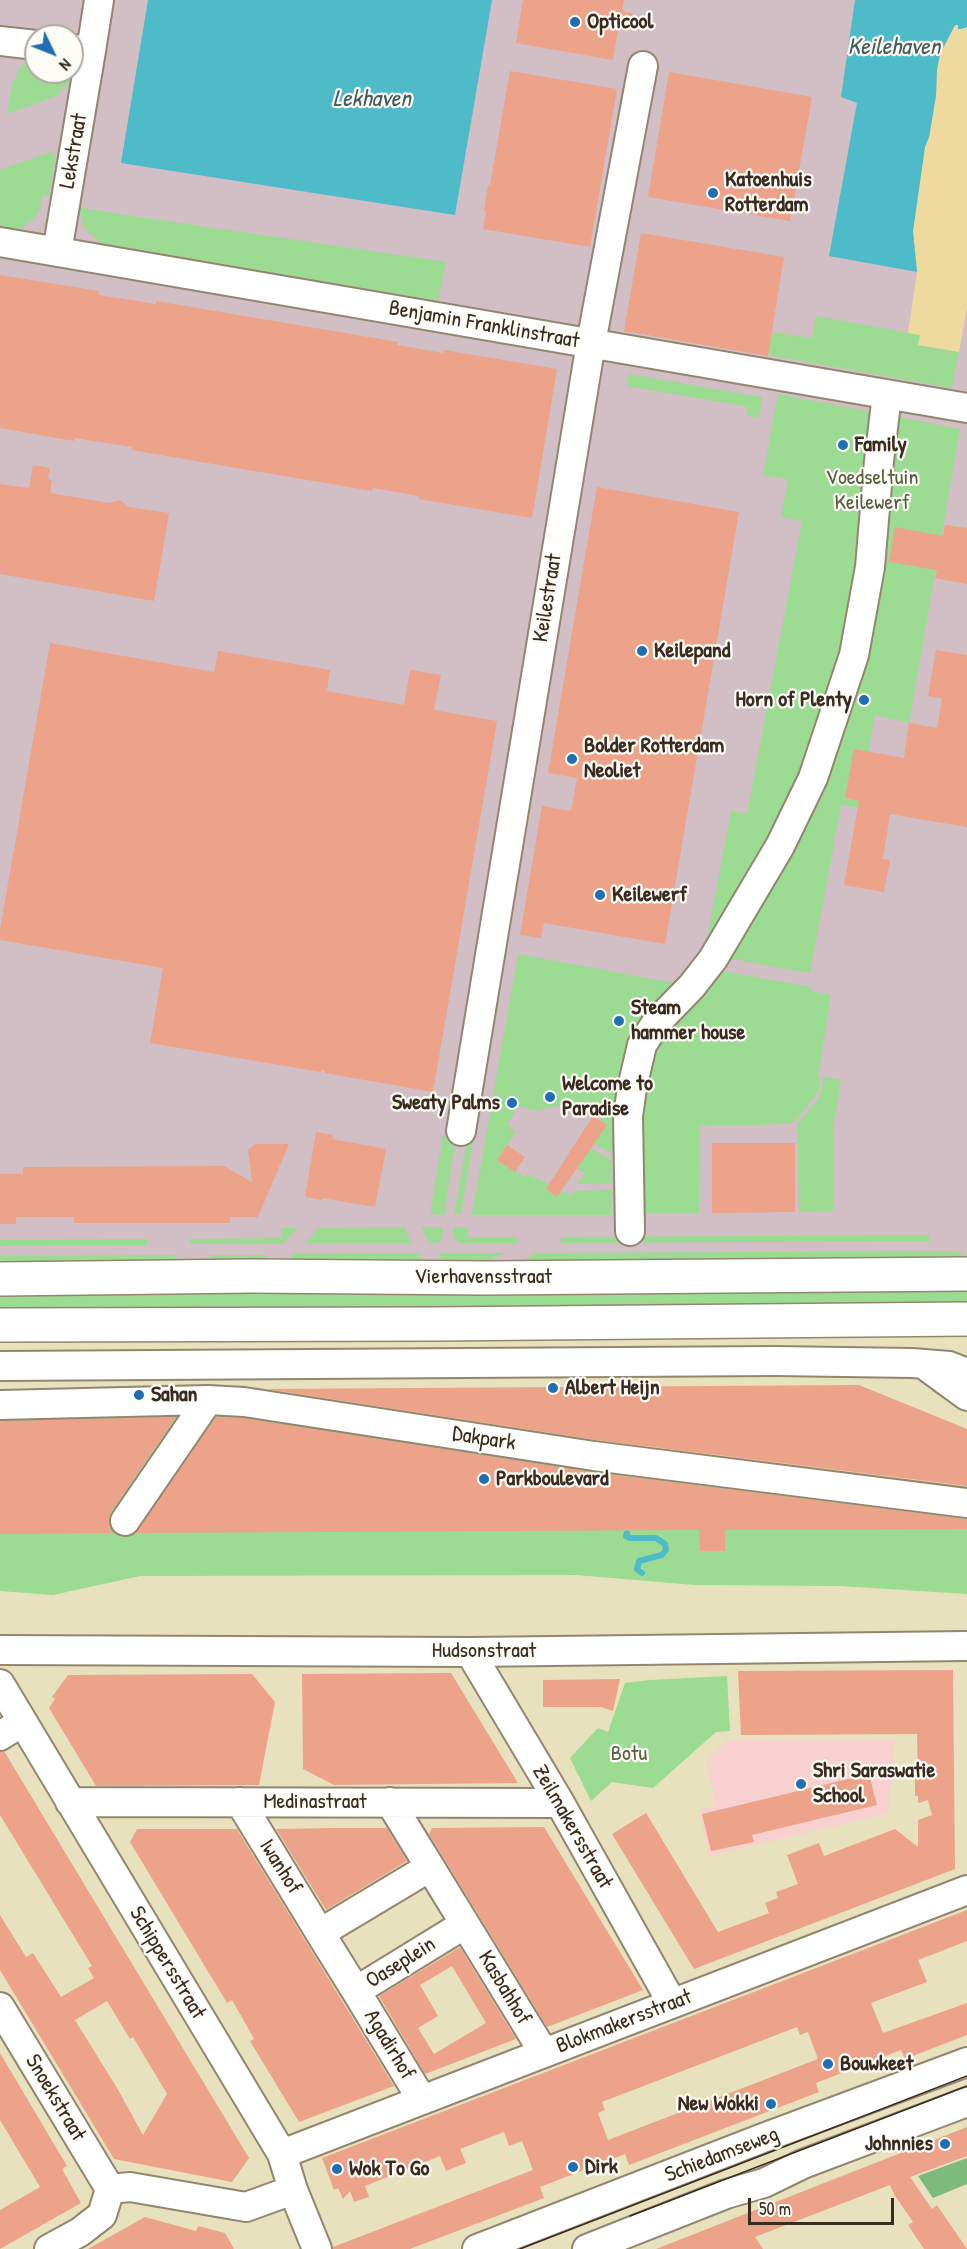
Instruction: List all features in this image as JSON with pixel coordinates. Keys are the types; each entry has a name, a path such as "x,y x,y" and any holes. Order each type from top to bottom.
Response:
{"main road":[{"name":"Vierhavensstraat","path":"0,1279 967,1274"},
{"name":"Vierhavensstraat","path":"0,1325 967,1319"}],"street":[{"name":"Lekstraat","path":"84,44 99,0"},
{"path":"0,41 24,44"},
{"name":"Keilestraat","path":"461,1131 591,343 643,66"},
{"name":"Lekstraat","path":"57,252 78,84"},
{"name":"Benjamin Franklinstraat","path":"0,242 967,408"},
{"path":"630,1231 628,1116 642,1045 656,1023 692,986 713,958 780,846 813,778 854,656 870,567 887,395"},
{"path":"0,1366 776,1361 923,1364 949,1366 967,1373"},
{"path":"923,1364 967,1396"},
{"path":"125,1521 208,1400"},
{"name":"Dakpark","path":"0,1405 208,1400 244,1402 594,1456 967,1503"},
{"name":"Hudsonstraat","path":"0,1650 470,1652 967,1646"},
{"name":"Zeilmakersstraat","path":"470,1652 560,1803 672,2003"},
{"name":"Schippersstraat","path":"0,1684 11,1729 70,1802 282,2154 293,2190 317,2249"},
{"name":"Medinastraat","path":"70,1802 560,1803"},
{"name":"Iwanhof","path":"240,1802 320,1933"},
{"path":"390,1802 465,1924"},
{"path":"320,1933 430,1867"},
{"name":"Blokmakersstraat","path":"282,2154 967,1890"},
{"name":"Oaseplein","path":"320,1933 356,1991 465,1924"},
{"name":"Kasbahhof","path":"465,1924 544,2053"},
{"name":"Agadirhof","path":"356,1991 422,2100"},
{"name":"Snoekstraat","path":"0,2007 110,2189"},
{"name":"Schiedamseweg","path":"477,2249 967,2062"},
{"name":"Schiedamseweg","path":"587,2249 726,2194 764,2183 803,2164 967,2102"},
{"path":"49,2249 80,2232 102,2216 110,2189 130,2187 246,2207 293,2190"}],"shaded area":[{"path":"0,0 967,0 967,1267 0,1265"},
{"name":"Shri Saraswatie School","path":"729,1739 895,1739 888,1813 709,1856 699,1810 716,1806 706,1762"}],"green space":[{"path":"24,64 24,84 69,84 60,90 59,95 7,114 13,79 17,81 16,74"},
{"path":"50,152 56,154 49,196 42,195 39,211 20,229 7,228 0,224 0,170"},
{"path":"79,207 446,262 438,301 101,243 84,228"},
{"path":"816,316 920,335 918,345 959,352 952,388 768,355 773,332 812,338"},
{"path":"629,374 762,397 759,418 747,415 748,407 627,386"},
{"name":"Voedseltuin Keilewerf","path":"778,394 960,429 909,723 875,715 858,808 841,805 810,973 704,954 731,811 747,814 802,521 781,517 788,479 763,475"},
{"path":"518,954 685,985 659,1012 623,1149 612,1150 612,1154 589,1141 602,1118 594,1110 577,1102 536,1111 518,1106 507,1125 516,1131 497,1161 525,1177 527,1174 572,1196 574,1191 612,1190 611,1215 472,1215"},
{"path":"711,969 811,987 811,991 831,995 818,1077 821,1078 819,1090 796,1121 788,1124 700,1126 699,1213 638,1213 641,1066"},
{"path":"824,1078 841,1079 833,1131 833,1211 799,1212 797,1125 819,1098"},
{"path":"443,1135 456,1138 444,1215 430,1214"},
{"path":"467,1140 473,1141 461,1214 454,1214"},
{"path":"587,1146 612,1161 612,1184 577,1184 585,1173 575,1167"},
{"path":"404,1227 411,1243 305,1243 319,1228"},
{"path":"421,1227 443,1227 442,1239 437,1243 430,1243"},
{"path":"453,1227 467,1227 468,1238 517,1237 517,1243 460,1243 454,1238"},
{"path":"281,1228 298,1228 283,1244 190,1244 190,1239 281,1238"},
{"path":"929,1235 929,1241 561,1243 561,1237"},
{"path":"147,1239 147,1245 0,1246 0,1240"},
{"path":"956,1251 967,1257 967,1265 517,1266 535,1253"},
{"path":"418,1253 427,1266 281,1267 293,1254"},
{"path":"506,1253 474,1266 449,1263 438,1256 439,1254"},
{"path":"174,1255 188,1268 0,1270 0,1256"},
{"path":"206,1255 268,1256 259,1264 232,1267"},
{"path":"967,1284 967,1303 0,1316 0,1289"},
{"path":"209,1409 967,1511 967,1594 840,1586 694,1585 576,1575 140,1576 53,1595 0,1591 0,1410"},
{"name":"Botu","path":"727,1676 730,1731 716,1732 653,1788 612,1782 591,1801 570,1758 598,1728 608,1732 625,1683"},
{"path":"967,2158 967,2184 933,2198 918,2176"}],"sand":[{"path":"955,25 959,25 958,28 961,29 967,27 967,307 959,352 918,345 920,335 908,333 917,272 913,231 925,147 929,137 936,96 940,54"}],"water":[{"name":"Lekhaven","path":"148,0 492,0 455,215 121,163"},
{"name":"Keilehaven","path":"855,0 967,0 967,27 958,29 958,25 955,25 940,54 937,70 936,96 929,137 925,147 913,231 917,272 829,256 857,103 841,97"}],"building":[{"name":"Opticool","path":"523,0 624,0 622,11 632,13 629,31 618,30 613,60 516,43"},
{"path":"510,71 617,89 590,247 483,229 488,185 490,185"},
{"path":"669,72 812,97 790,221 648,197"},
{"path":"641,233 784,257 768,356 624,331"},
{"path":"0,275 99,291 99,295 156,304 156,301 398,342 397,345 443,353 444,350 557,369 532,518 419,499 419,496 373,488 372,491 131,450 132,447 75,438 74,441 0,428"},
{"path":"33,465 50,468 48,479 52,480 50,493 109,503 120,500 129,507 169,513 154,601 0,574 0,484 29,488"},
{"name":"Keilepand","path":"597,487 739,512 665,944 544,923 541,938 520,935 542,806 571,811 577,778 548,773"},
{"path":"945,525 967,528 967,584 935,578 937,570 889,562 895,527 943,536"},
{"path":"50,643 214,672 218,651 330,670 327,691 404,705 410,670 441,675 434,710 497,721 433,1092 325,1073 322,1070 321,1072 150,1043 163,968 0,940"},
{"path":"936,650 967,655 967,827 890,814 883,859 890,860 884,892 844,885 859,801 845,798 854,749 904,758 909,723 937,728 942,698 928,696"},
{"path":"593,1116 607,1125 557,1197 546,1189"},
{"path":"316,1132 333,1135 332,1139 386,1149 375,1207 305,1197"},
{"path":"712,1143 795,1143 795,1212 712,1213"},
{"path":"255,1144 289,1144 257,1219 257,1217 230,1217 230,1223 74,1223 74,1217 16,1217 16,1224 0,1224 0,1174 23,1174 23,1167 224,1166 252,1182 248,1150"},
{"path":"507,1145 525,1157 515,1172 497,1160"},
{"path":"859,1385 967,1429 967,1486 596,1440 266,1389"},
{"path":"176,1417 111,1512 110,1528 115,1533 0,1534 0,1421"},
{"path":"216,1417 242,1418 592,1472 967,1519 967,1529 725,1530 725,1551 700,1551 699,1530 135,1533"},
{"path":"953,1670 955,1869 694,1969 612,1834 646,1813 718,1932 769,1913 765,1903 778,1898 776,1892 798,1884 787,1855 819,1843 824,1856 895,1829 918,1847 918,1820 932,1815 928,1800 918,1803 918,1796 915,1796 915,1778 918,1778 917,1734 741,1735 738,1671"},
{"path":"451,1673 518,1783 334,1785 303,1769 302,1674"},
{"path":"252,1674 275,1702 259,1785 96,1786 49,1708 55,1699 52,1697 68,1675"},
{"path":"620,1679 613,1711 601,1707 543,1707 543,1680"},
{"path":"4,1751 249,2158 232,2182 114,2159 0,1970 0,1915 26,1957 33,1953 61,1997 94,1978 88,1968 92,1966 0,1815 0,1752","holes":["107,2001 130,2039 133,2037 167,2094 143,2135 75,2020"]},
{"path":"869,1774 877,1805 752,1835 754,1842 711,1851 702,1814"},
{"path":"544,1827 643,1990 547,2027 429,1834 432,1828"},
{"path":"387,1828 407,1861 326,1910 276,1829"},
{"path":"137,1829 237,1829 394,2086 299,2122 250,2041 254,2039 232,2000 227,2003 130,1842"},
{"path":"967,1910 967,1941 918,1960 927,1982 871,2003 883,2033 967,2003 967,2035 905,2059 901,2050 816,2083 819,2092 629,2165 625,2154 540,2187 544,2198 410,2249 333,2249 333,2247 533,2170 522,2141 509,2146 504,2132 460,2149 466,2163 446,2171 440,2156 365,2186 369,2197 354,2202 350,2191 343,2199 338,2188 334,2190 322,2158","holes":["797,2027 800,2035 808,2032 818,2059 608,2140 598,2113 605,2110 602,2102"]},
{"path":"460,1947 516,2039 425,2074 379,1996","holes":["452,1966 486,2023 434,2054 418,2028 438,2016 420,1985"]},
{"path":"0,2053 67,2166 62,2169 81,2203 0,2249 0,2210 40,2187 0,2120"},
{"path":"967,2127 967,2156 910,2177 932,2209 937,2205 967,2249 924,2249 908,2225 913,2222 890,2185 755,2237 763,2249 656,2249"},
{"path":"145,2217 196,2231 198,2226 225,2233 234,2249 88,2249"}],"waterway":[{"path":"627,1533 626,1536 630,1538 656,1538 665,1544 666,1550 662,1555 639,1561 637,1569 642,1573"}],"tram line":[{"path":"520,2249 967,2076"},
{"path":"630,2216 967,2086"}],"place":[{"name":"Opticool","path":"575,22"},
{"name":"Katoenhuis Rotterdam","path":"713,193"},
{"name":"Family","path":"843,445"},
{"name":"Keilepand","path":"642,651"},
{"name":"Horn of Plenty","path":"864,700"},
{"name":"Bolder Rotterdam Neoliet","path":"572,759"},
{"name":"Keilewerf","path":"600,895"},
{"name":"Steam hammer house","path":"619,1021"},
{"name":"Welcome to Paradise","path":"550,1097"},
{"name":"Sweaty Palms","path":"512,1103"},
{"name":"Albert Heijn","path":"553,1388"},
{"name":"Sahan","path":"139,1395"},
{"name":"Parkboulevard","path":"484,1479"},
{"name":"Shri Saraswatie School","path":"801,1784"},
{"name":"Bouwkeet","path":"828,2064"},
{"name":"New Wokki","path":"771,2104"},
{"name":"Johnnies","path":"945,2144"},
{"name":"Dirk","path":"573,2167"},
{"name":"Wok To Go","path":"337,2169"}]}
